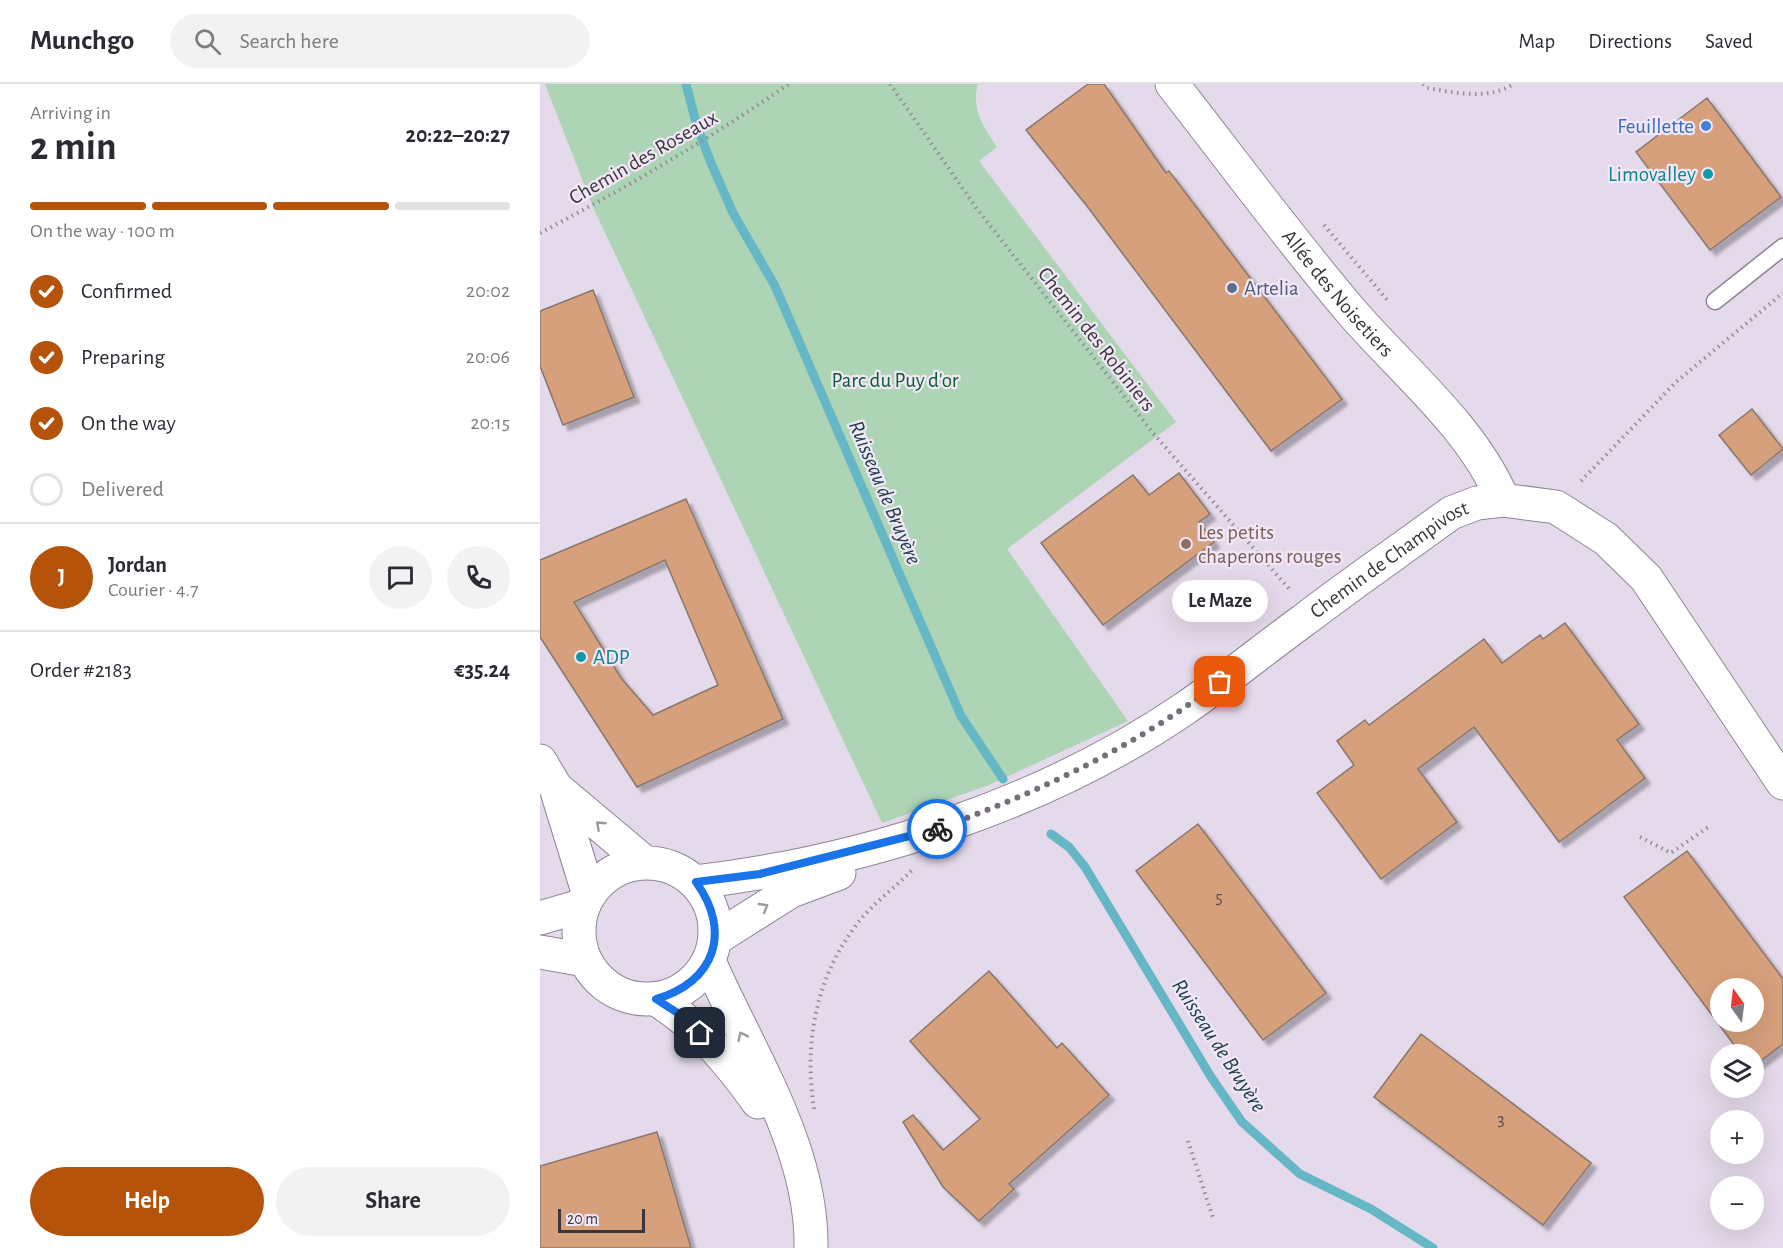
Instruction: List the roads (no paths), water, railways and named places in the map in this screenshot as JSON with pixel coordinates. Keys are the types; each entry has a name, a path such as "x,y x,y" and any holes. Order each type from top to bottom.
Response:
{"street":[{"name":"Allée des Noisetiers","path":"1172,84 1349,309 1467,439 1493,477 1503,500"},
{"name":"Chemin de Champivost","path":"712,950 791,891 880,858 919,850 1114,751 1184,709 1451,513 1478,503 1503,500 1556,507 1606,539 1646,579 1783,783"},
{"path":"548,775 644,862"},
{"path":"548,775 586,900"},
{"name":"Chemin de Champivost","path":"696,882 919,850"},
{"path":"644,862 672,868 696,882 708,899 715,918 712,950 696,979 678,992 656,999 634,998 614,991 597,978 585,960 579,942 579,923 586,900 603,878 623,867 644,862"},
{"path":"540,918 586,900"},
{"path":"712,950 800,1166 812,1218 811,1248"},
{"path":"540,952 585,960"},
{"path":"656,999 687,1019 734,1069 800,1166"}],"lane":[{"path":"1715,301 1783,247"}],"waterway":[{"name":"Ruisseau de Bruyère","path":"686,84 697,126 711,163 733,213 775,286 961,716 1003,779"},
{"name":"Ruisseau de Bruyère","path":"1051,834 1069,847 1085,867 1211,1077 1242,1122 1300,1174 1371,1209 1433,1248"}],"place":[{"name":"Feuillette","path":"1706,126"},
{"name":"Limovalley","path":"1708,174"},
{"name":"Artelia","path":"1232,288"},
{"name":"Les petits chaperons rouges","path":"1186,544"},
{"name":"ADP","path":"581,657"},
{"name":"Le Maze","path":"1220,682"}],"park label":[{"name":"Parc du Puy d'or","path":"895,380"}]}
